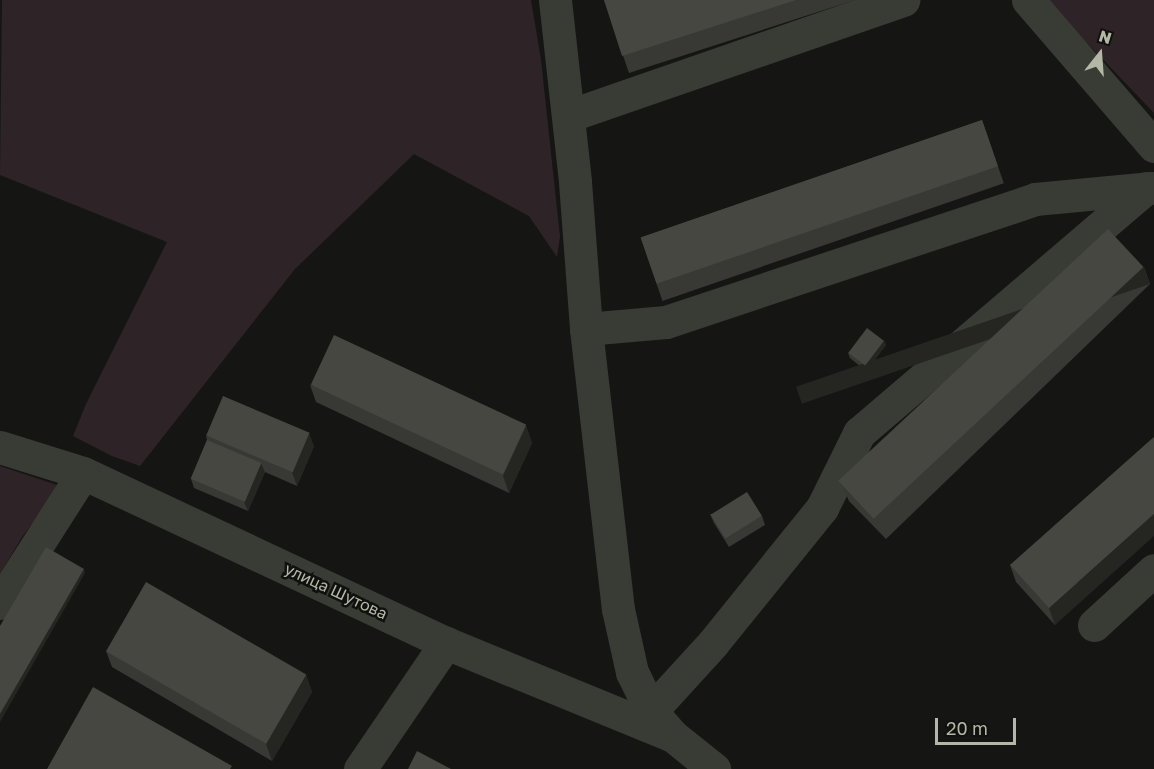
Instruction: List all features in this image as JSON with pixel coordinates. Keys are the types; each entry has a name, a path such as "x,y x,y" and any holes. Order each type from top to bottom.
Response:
{"street":[{"path":"555,0 568,116 586,329 618,609 632,672 651,711 673,736 714,769"},
{"path":"568,116 903,0"},
{"path":"1028,0 1154,146"},
{"path":"586,329 666,322 1035,199 1150,188"},
{"path":"651,711 713,643 822,508 859,432 1150,188"},
{"name":"улица Шутова","path":"0,447 83,473 446,643 673,736"},
{"path":"0,603 83,473"},
{"path":"1095,625 1154,570"},
{"path":"360,769 446,643"}],"shaded area":[{"path":"2,0 531,0 541,60 560,237 557,257 529,216 414,154 295,269 140,466 112,456 73,436 86,404 167,242 0,175"},
{"path":"1046,0 1154,0 1154,113"},
{"path":"0,466 60,486 22,537 0,574"}],"building":[{"path":"604,0 796,0 622,56"},
{"path":"982,120 998,166 657,284 641,238"},
{"path":"1108,229 1143,267 874,519 838,481"},
{"path":"867,328 884,341 865,365 848,353"},
{"path":"334,335 526,425 503,474 311,385"},
{"path":"223,396 310,433 293,472 206,436"},
{"path":"1154,437 1154,514 1049,608 1010,565"},
{"path":"207,440 261,463 245,502 191,479"},
{"path":"747,492 762,516 725,539 711,515"},
{"path":"46,547 84,569 0,714 0,626"},
{"path":"146,582 306,674 266,744 106,651"},
{"path":"93,687 232,766 230,769 47,769"},
{"path":"417,751 451,769 408,769"}]}
